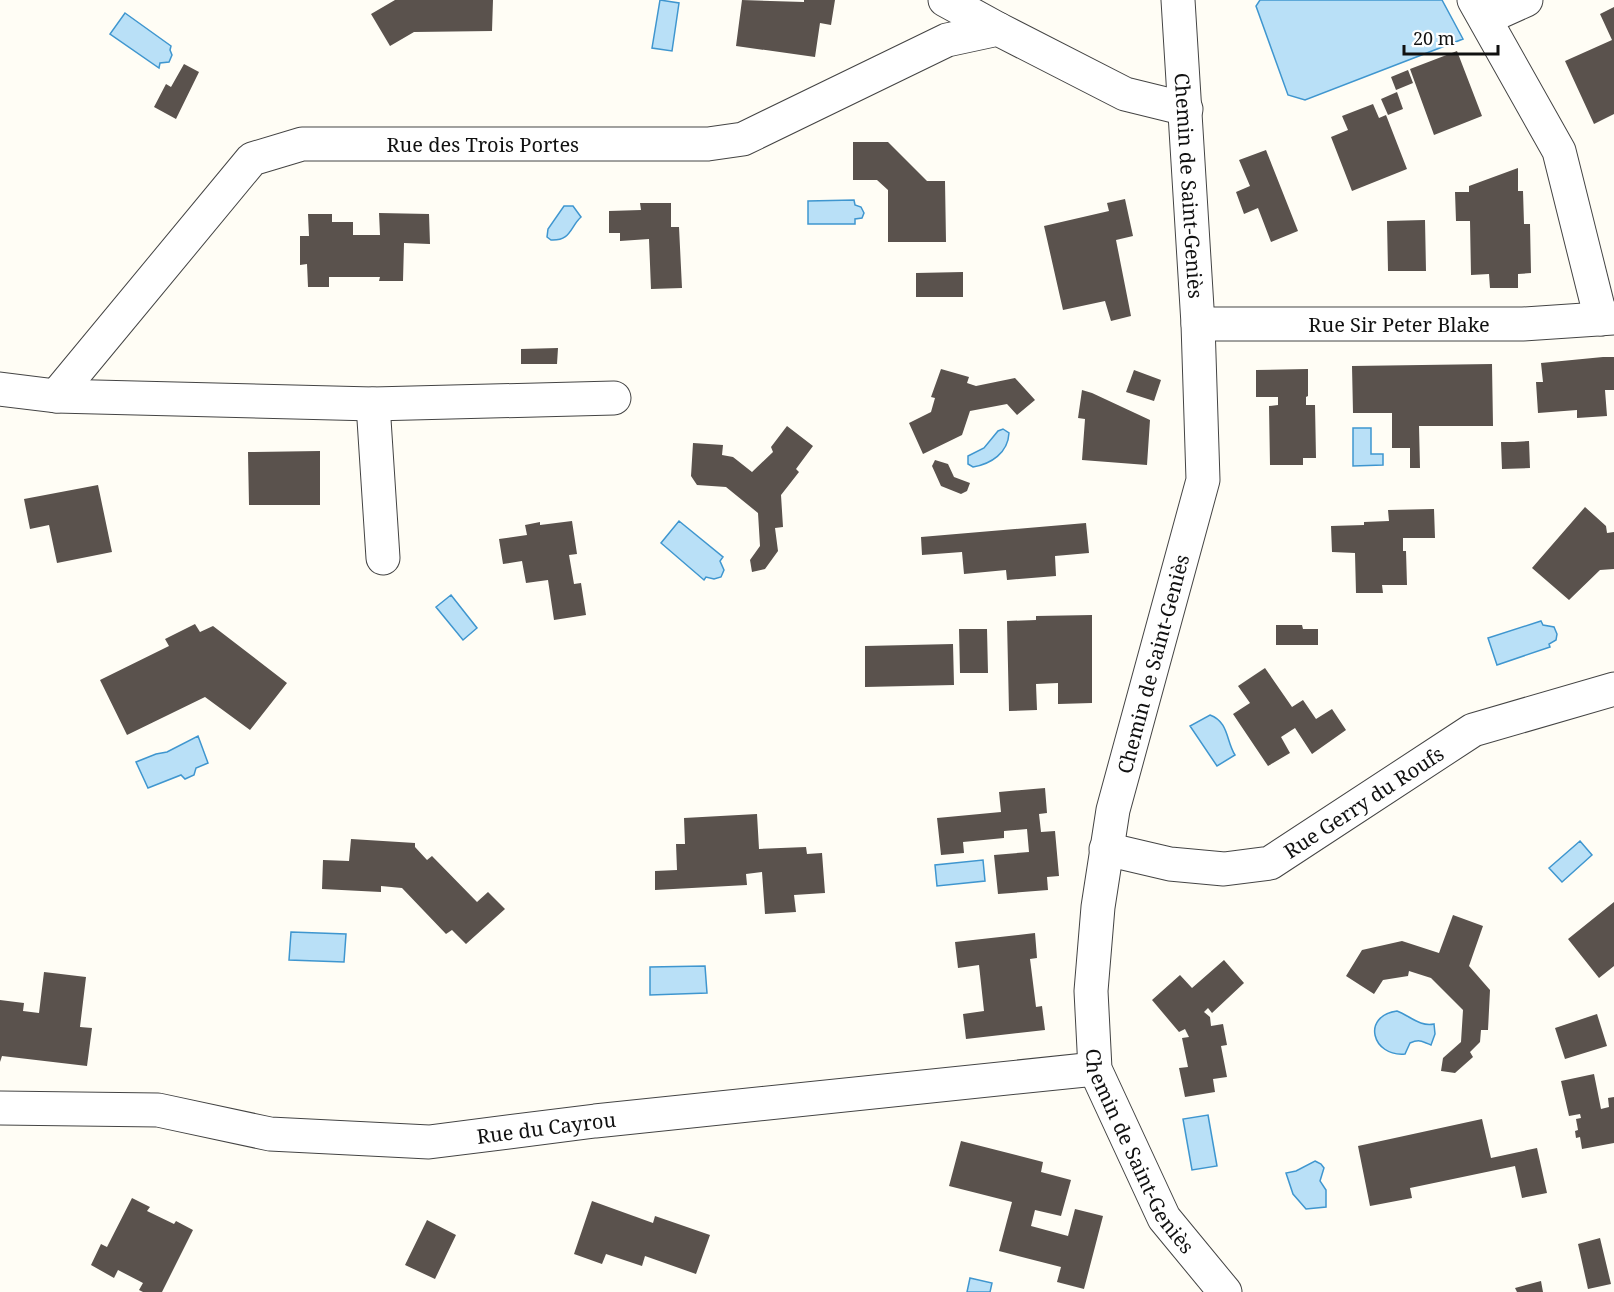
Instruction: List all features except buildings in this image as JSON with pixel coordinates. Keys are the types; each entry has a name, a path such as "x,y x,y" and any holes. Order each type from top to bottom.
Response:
{"street":[{"path":"945,0 1125,94 1186,110"},
{"name":"Chemin de Saint-Geniès","path":"1178,0 1198,324 1203,480 1113,810 1106,849 1091,991 1095,1070 1164,1218 1225,1292"},
{"path":"1480,9 1526,0"},
{"name":"Rue Sir Peter Blake","path":"1198,324 1523,324 1608,318 1559,150 1480,9"},
{"name":"Rue des Trois Portes","path":"56,396 252,159 302,144 708,144 743,139 947,40 998,28"},
{"path":"0,389 56,396 374,404 615,398"},
{"path":"374,404 383,558"},
{"name":"Rue Gerry du Roufs","path":"1106,849 1170,864 1224,869 1270,863 1473,730 1614,689"},
{"name":"Rue du Cayrou","path":"0,1108 158,1110 270,1134 429,1142 596,1120 1095,1070"}],"water":[{"path":"660,0 679,3 672,51 652,48"},
{"path":"1260,0 1442,0 1463,39 1305,100 1288,95 1256,6"},
{"path":"125,13 171,46 172,55 169,62 160,63 159,68 110,34"},
{"path":"854,200 855,205 861,207 864,213 862,218 855,219 855,224 808,224 808,201"},
{"path":"564,206 573,206 581,217 566,236 558,240 551,240 547,237 548,229"},
{"path":"1353,428 1371,428 1371,454 1383,454 1383,465 1353,466"},
{"path":"1003,429 1009,433 1002,452 992,460 980,465 973,467 968,464 968,456 984,448 998,431"},
{"path":"679,521 723,557 720,561 724,570 721,577 714,579 706,577 704,580 661,543"},
{"path":"451,595 477,628 463,640 436,607"},
{"path":"1541,621 1543,625 1554,627 1557,634 1556,640 1549,644 1550,647 1497,665 1488,638"},
{"path":"1210,715 1221,722 1235,755 1217,766 1190,726"},
{"path":"198,736 208,763 196,768 194,775 185,779 181,775 148,788 136,762 167,752"},
{"path":"1580,841 1592,855 1562,882 1549,868"},
{"path":"983,860 985,881 937,886 935,865"},
{"path":"291,932 346,934 344,962 289,960"},
{"path":"705,966 707,993 650,995 650,967"},
{"path":"1397,1011 1420,1023 1434,1024 1435,1034 1431,1045 1420,1041 1410,1043 1405,1054 1394,1053 1378,1043 1375,1028 1378,1020 1386,1014"},
{"path":"1208,1115 1217,1166 1192,1170 1183,1119"},
{"path":"1315,1161 1324,1168 1320,1181 1326,1190 1326,1207 1306,1209 1293,1194 1286,1173 1296,1171"},
{"path":"970,1278 992,1283 990,1292 967,1292"}]}
